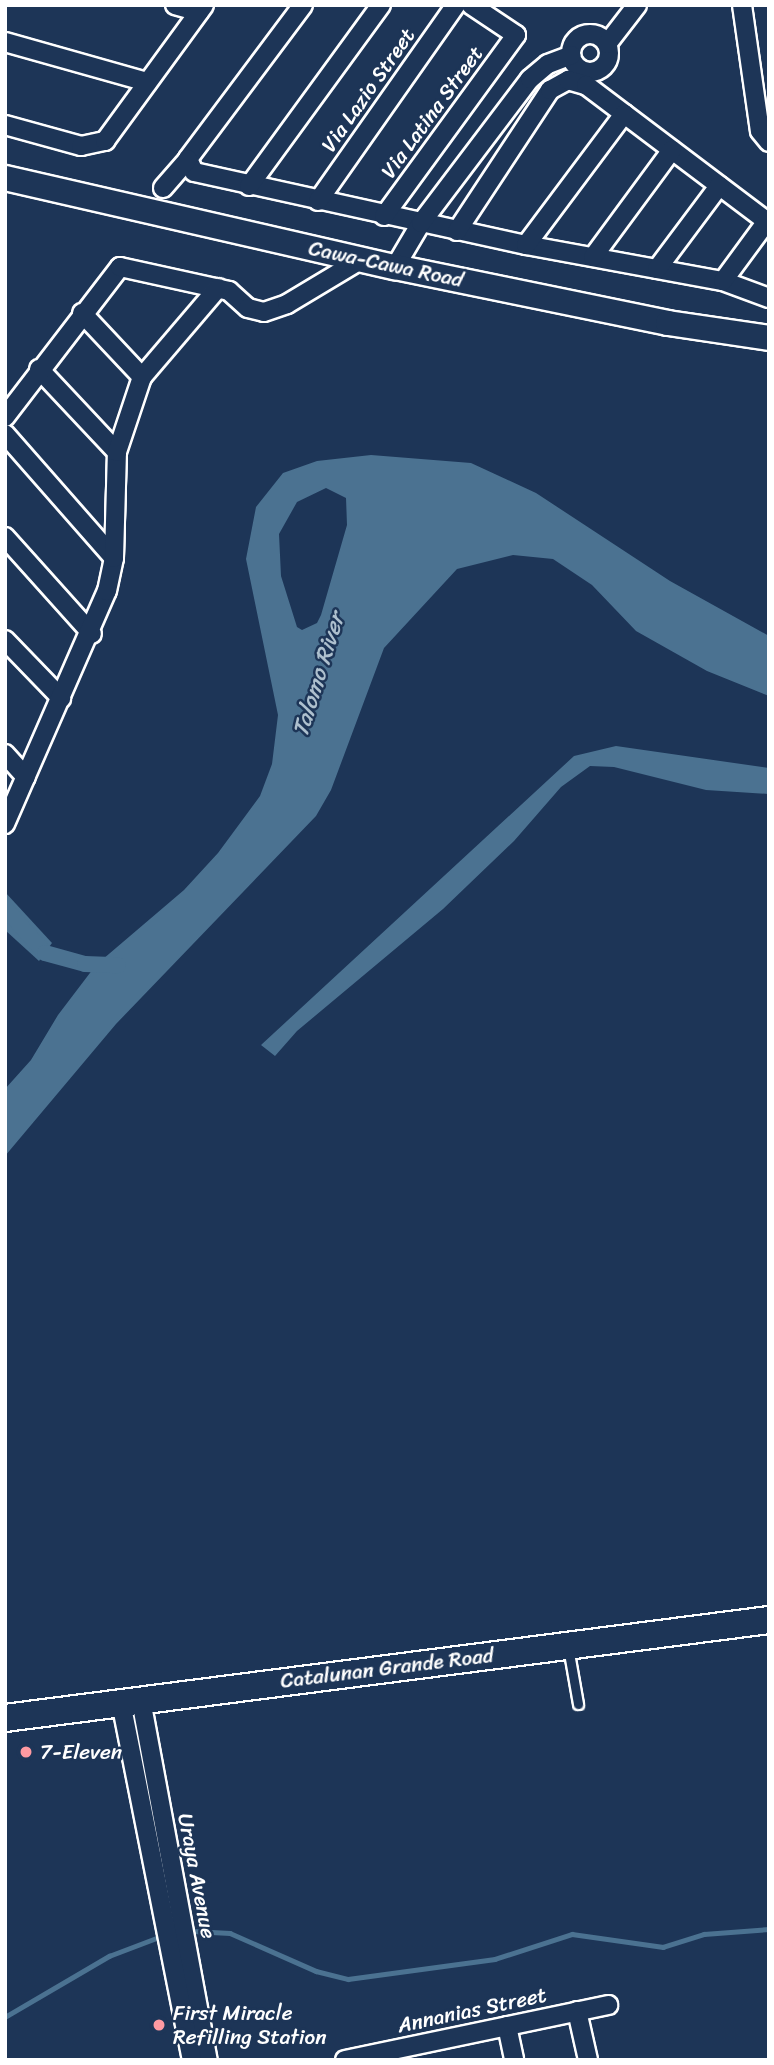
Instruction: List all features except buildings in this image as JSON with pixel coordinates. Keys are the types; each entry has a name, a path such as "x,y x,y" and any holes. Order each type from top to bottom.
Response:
{"main road":[{"name":"Catalunan Grande Road","path":"5,1718 769,1620"}],"street":[{"path":"5,125 81,146 105,141 201,9 175,5"},
{"path":"163,188 189,163 303,5"},
{"path":"249,186 381,5"},
{"name":"Via Lazio Street","path":"318,201 456,5"},
{"name":"Via Latina Street","path":"384,216 516,35 471,5"},
{"path":"607,44 595,34 583,35 574,43 571,55 580,69 596,71 608,60 607,44 637,5"},
{"path":"742,5 760,131 769,142"},
{"path":"5,41 147,82"},
{"path":"395,267 421,223 530,79 548,64 571,55"},
{"path":"457,231 550,90 568,80 586,85 768,222 723,281"},
{"path":"526,245 624,114"},
{"path":"593,257 672,150"},
{"path":"189,163 199,175 526,245 723,281 769,298"},
{"name":"Cawa-Cawa Road","path":"5,178 395,267 668,323 769,338"},
{"path":"657,269 719,186"},
{"path":"5,416 120,267 218,288 248,308 264,312 287,304 362,259"},
{"path":"5,824 92,635 114,558 117,452 142,377 218,288"},
{"path":"82,313 142,377"},
{"path":"39,369 117,452"},
{"path":"5,434 114,558"},
{"path":"5,537 92,635"},
{"path":"5,640 61,698"},
{"path":"5,754 26,777"},
{"name":"Uraya Avenue","path":"131,1701 153,1766 163,1869"},
{"name":"Uraya Avenue","path":"131,1701 135,1770 163,1869 183,1971 208,2060"},
{"path":"135,1770 153,1766"},
{"name":"Uraya Avenue","path":"183,1971 192,2060"},
{"name":"Annanias Street","path":"345,2060 608,2005"},
{"path":"577,2011 587,2060"},
{"path":"507,2026 514,2060"}],"lane":[{"path":"568,1646 579,1704"}],"water":[{"name":"Talomo River","path":"371,455 471,463 536,493 670,581 769,636 769,696 707,671 636,631 592,585 553,559 513,555 457,569 384,648 331,790 316,816 116,1024 5,1156 5,1089 31,1060 58,1015 96,965 184,890 218,853 260,796 272,764 278,715 246,559 256,507 283,473 317,461","holes":["326,488 346,498 347,525 321,615 317,623 302,630 297,627 281,576 279,534 297,502"]},
{"path":"616,746 769,768 769,794 706,790 614,767 590,766 561,787 514,841 443,909 297,1031 275,1056 261,1045 574,756"},
{"path":"5,892 52,943 39,961 5,930"}],"waterway":[{"path":"5,908 45,953 85,964 118,965"},
{"path":"192,1931 230,1933 316,1971 348,1979 495,1959 572,1934 663,1947 704,1934 769,1929"},
{"path":"5,2017 109,1956 159,1937"}],"place":[{"name":"7-Eleven","path":"26,1752"},
{"name":"First Miracle Refilling Station","path":"159,2025"}]}
